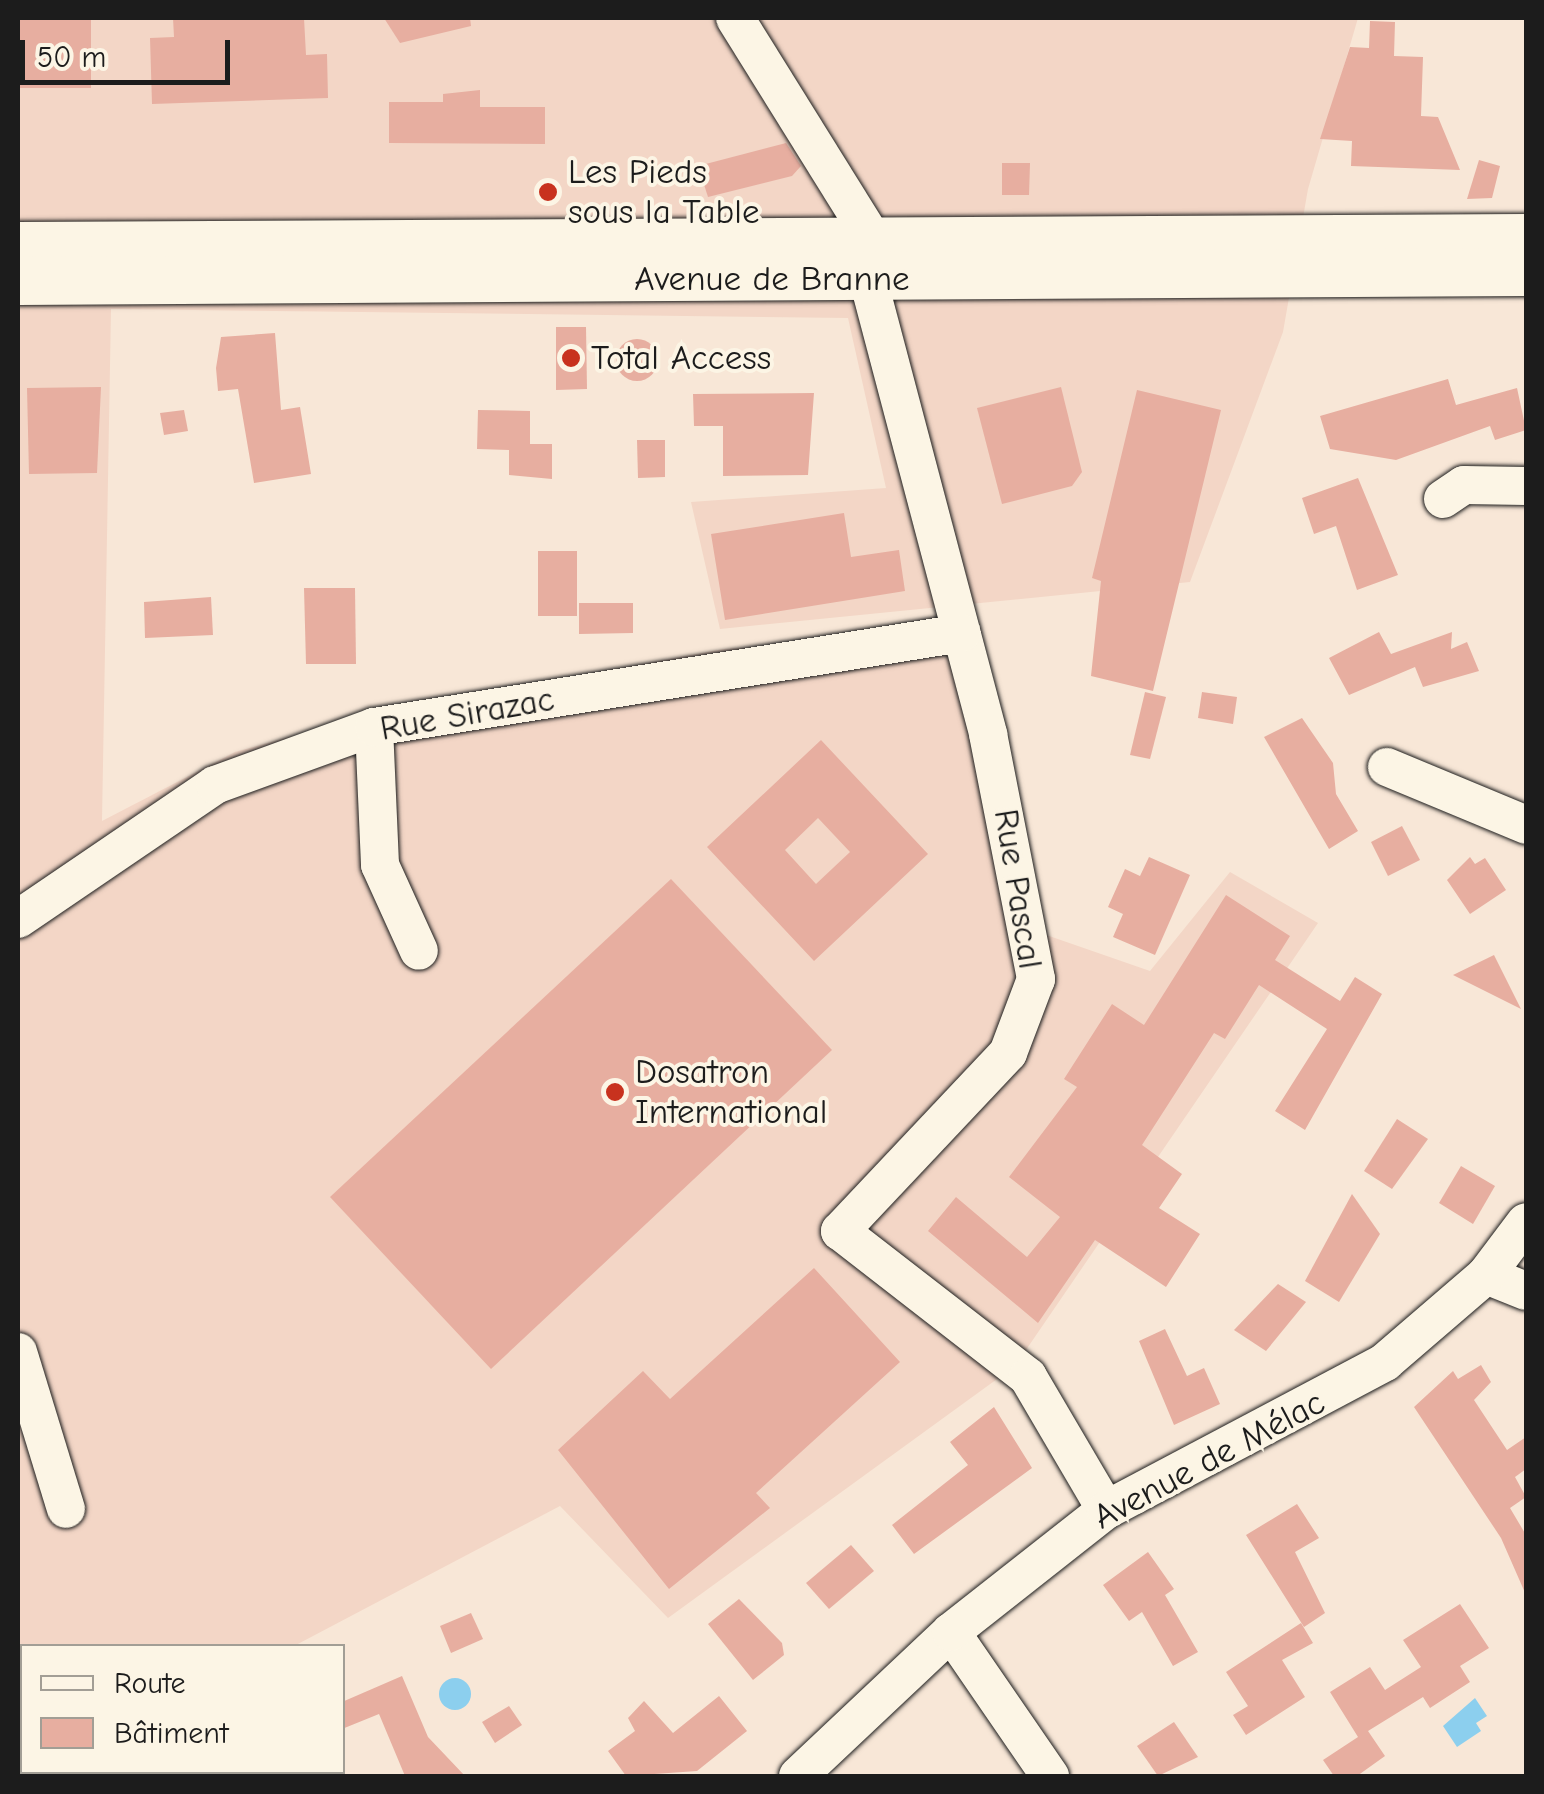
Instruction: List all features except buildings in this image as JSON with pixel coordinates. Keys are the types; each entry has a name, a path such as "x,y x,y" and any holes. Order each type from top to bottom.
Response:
{"main road":[{"name":"Avenue de Branne","path":"18,281 872,261 1526,238"},
{"name":"Avenue de Branne","path":"18,246 1526,272"}],"street":[{"name":"Rue Pascal","path":"735,18 872,261 1022,875 1036,978 1008,1053 840,1232 1028,1377 1106,1510"},
{"path":"1443,499 1464,486 1526,486"},
{"name":"Rue Sirazac","path":"18,919 215,785 374,728 962,633"},
{"path":"374,728 380,864 420,952"},
{"path":"1388,767 1526,825"},
{"name":"Avenue de Mélac","path":"798,1776 951,1632 1106,1510 1385,1362 1486,1275 1526,1222"},
{"path":"1486,1275 1526,1292"},
{"path":"18,1352 66,1509"},
{"path":"951,1632 1050,1776"}],"shaded area":[{"path":"18,18 1358,18 1308,189 1283,332 1190,582 720,629 691,502 886,488 848,318 111,309 102,821 235,752 383,711 724,649 962,633 1029,929 1150,971 1230,872 1318,923 1015,1366 668,1618 560,1506 298,1644 20,1644 18,1678"}],"water":[{"path":"455,1678 466,1683 471,1694 466,1705 455,1710 444,1705 439,1694 444,1683"},
{"path":"1475,1698 1487,1716 1476,1723 1481,1731 1457,1747 1443,1726"}],"place":[{"name":"Les Pieds sous la Table","path":"548,192"},
{"name":"Total Access","path":"571,358"},
{"name":"Dosatron International","path":"615,1092"}]}
